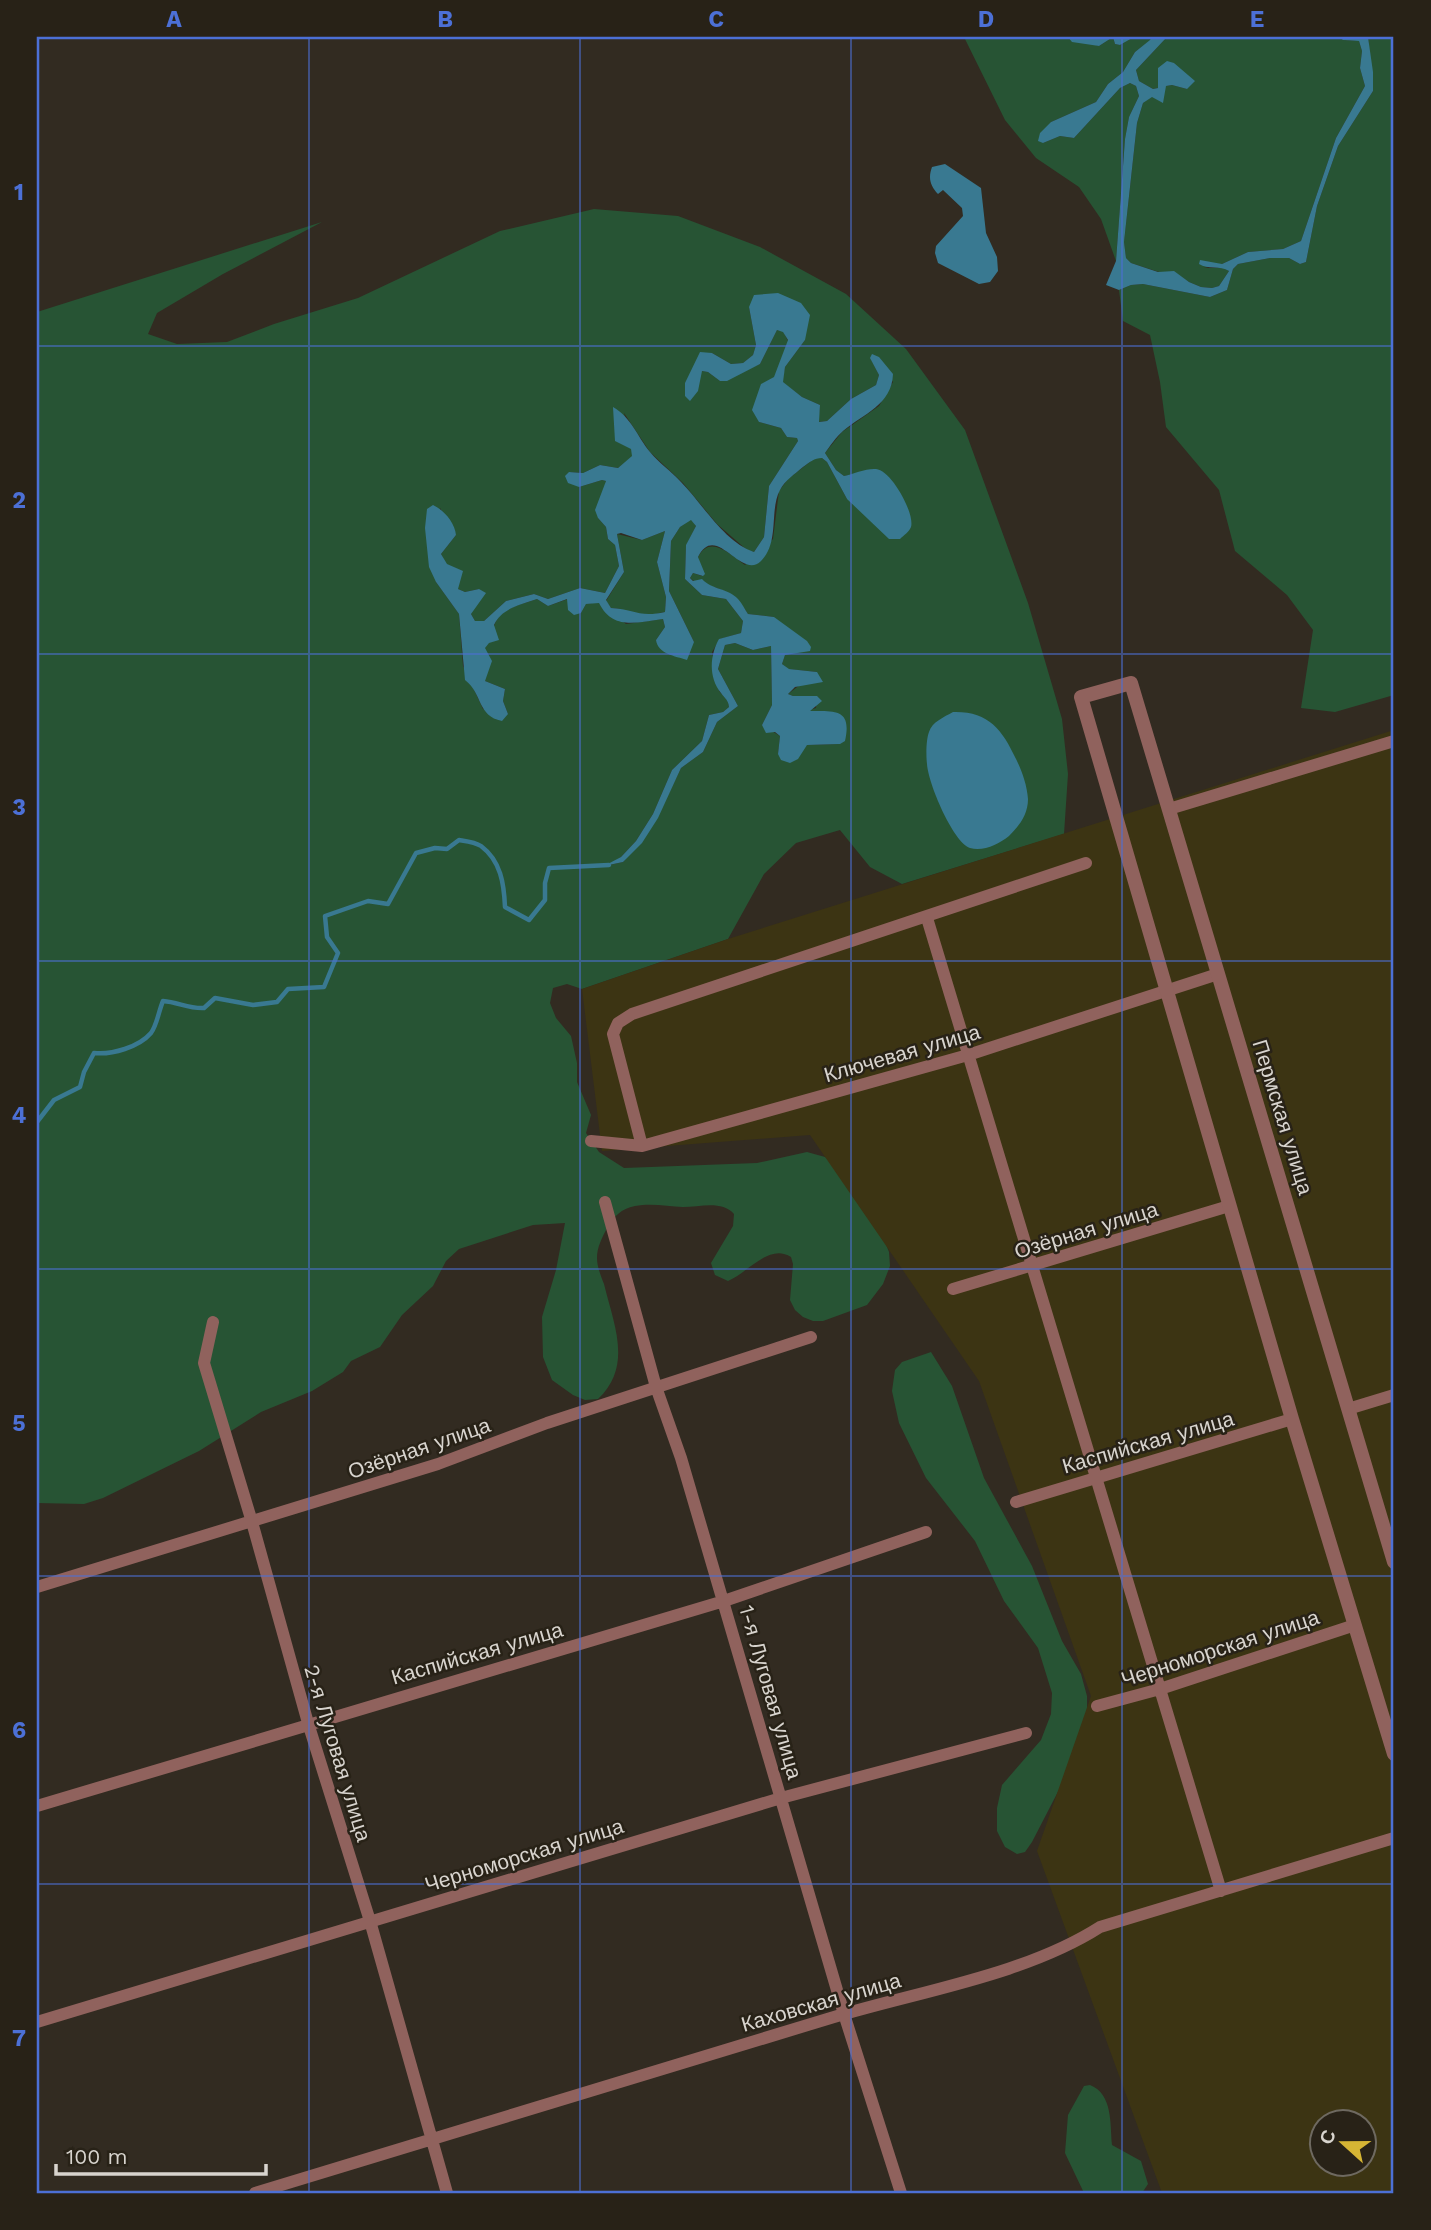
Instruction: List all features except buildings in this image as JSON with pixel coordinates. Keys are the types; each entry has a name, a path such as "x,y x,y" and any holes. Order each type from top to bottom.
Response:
{"street":[{"name":"Пермская улица","path":"1166,991 1080,697 1131,683 1394,1562"},
{"path":"1169,809 1394,741"},
{"path":"642,1146 613,1034 618,1023 632,1014 1086,863"},
{"path":"927,918 1221,1891"},
{"name":"Ключевая улица","path":"592,1141 642,1146 968,1055 1218,974"},
{"path":"1166,991 1394,1754"},
{"name":"1-я Луговая улица","path":"605,1202 656,1387 681,1458 844,2014 901,2193"},
{"name":"Озёрная улица","path":"953,1289 1229,1206"},
{"name":"2-я Луговая улица","path":"213,1322 204,1363 308,1723 370,1921 447,2193"},
{"name":"Озёрная улица","path":"37,1587 438,1464 547,1423 811,1337"},
{"path":"1348,1409 1394,1395"},
{"name":"Каспийская улица","path":"1016,1502 1292,1419"},
{"name":"Каспийская улица","path":"37,1805 724,1601 926,1532"},
{"name":"Черноморская улица","path":"1097,1706 1160,1689 1355,1625"},
{"name":"Черноморская улица","path":"37,2022 781,1798 1026,1733"},
{"name":"Каховская улица","path":"255,2193 844,2014 1003,1970 1078,1941 1100,1927 1394,1838"}],"green space":[{"path":"964,37 1068,37 1099,46 1113,37 1115,44 1120,45 1134,37 1152,37 1135,52 1123,72 1108,84 1096,102 1051,122 1043,143 1060,136 1074,138 1120,88 1130,83 1136,86 1139,96 1129,117 1125,139 1116,261 1101,219 1079,187 1036,158 1005,120"},
{"path":"1167,37 1338,37 1359,41 1362,51 1360,68 1365,86 1336,138 1301,241 1283,249 1248,252 1222,264 1204,268 1224,268 1229,271 1219,286 1212,288 1189,282 1174,272 1159,272 1131,263 1126,258 1124,242 1137,123 1143,103 1166,86 1187,89 1174,63 1158,88 1153,89 1139,81 1136,70"},
{"path":"1368,37 1394,37 1394,695 1335,712 1301,708 1313,630 1287,595 1235,551 1219,490 1166,427 1150,335 1123,321 1119,290 1143,284 1210,297 1227,290 1233,269 1238,264 1270,258 1289,258 1300,264 1306,262 1317,206 1338,146 1373,91"},
{"path":"594,209 678,216 760,247 846,294 906,349 965,430 1028,603 1062,719 1068,774 1064,834 902,884 870,867 840,830 796,843 764,874 728,939 582,989 567,984 553,988 550,1003 556,1018 571,1036 577,1063 577,1082 591,1115 586,1133 599,1152 624,1168 757,1163 807,1152 825,1157 837,1165 877,1222 889,1252 890,1266 883,1284 867,1305 823,1321 803,1317 795,1310 790,1300 793,1264 791,1257 783,1254 767,1256 728,1281 715,1275 711,1263 733,1226 734,1214 729,1210 710,1205 630,1207 618,1214 610,1224 597,1254 598,1268 616,1330 618,1359 615,1373 598,1399 585,1400 552,1380 543,1357 542,1317 556,1270 565,1223 533,1225 459,1249 446,1261 433,1286 402,1315 380,1347 351,1361 343,1372 312,1391 261,1412 199,1451 103,1498 84,1504 37,1503 37,312 322,222 223,274 157,313 148,334 177,344 227,342 358,298 500,231","holes":["749,307 805,340 785,367 782,382 802,397 820,405 818,422 827,421 851,399 876,385 879,375 871,359 893,382 879,406 842,432 825,453 836,470 844,476 876,469 847,499 827,462 822,458 815,458 788,479 779,491 773,539 745,565 720,548 708,547 698,557 702,576 693,573 690,578 731,595 748,614 774,617 785,655 782,664 788,669 817,672 788,694 817,696 816,708 787,717 782,726 791,729 801,715 840,744 807,745 778,754 780,736 762,725 772,705 771,646 753,650 735,643 725,645 718,669 738,706 717,722 703,752 681,768 657,818 623,862 609,865 636,841 653,814 672,770 702,741 709,715 723,712 729,707 728,701 719,691 712,652 720,639 741,633 743,621 726,599 702,595 685,579 686,546 696,526 691,519 680,527 671,541 669,591 694,642 656,640 665,627 663,619 626,624 599,602 586,604 581,613 568,599 548,606 537,599 511,608 497,620 484,648 485,681 505,689 503,701 508,714 483,709 463,666 459,614 436,582 440,508 456,535 441,554 458,589 465,592 479,589 471,614 475,621 484,621 506,601 534,594 548,599 580,588 605,593 619,566 615,545 608,539 606,527 598,518 606,481 579,487 570,472 583,473 600,465 618,468 633,456 624,413 650,452 683,483 717,524 747,550 754,552 764,537 769,486 798,441 797,438 787,437 781,428 759,422 788,341 783,331 777,330 760,364 720,381 702,371 712,353 731,364 743,363 753,355 756,345"]},
{"path":"665,531 657,562 666,597 665,612 642,615 611,608 606,601 624,572 617,534 642,540"},
{"path":"931,1352 952,1386 984,1478 1032,1566 1062,1641 1081,1674 1087,1696 1087,1726 1079,1751 1032,1842 1025,1852 1017,1854 1005,1847 997,1831 997,1808 1002,1785 1041,1740 1051,1714 1052,1693 1038,1648 1004,1601 975,1541 926,1478 899,1423 892,1391 895,1370 902,1362"},
{"path":"1090,2085 1103,2095 1107,2102 1112,2145 1141,2161 1148,2184 1142,2193 1084,2193 1065,2153 1068,2115 1084,2086"}],"sand":[{"path":"1394,730 1394,2193 1162,2193 1037,1851 1091,1696 979,1381 810,1135 602,1151 582,989 728,939"}],"water":[{"path":"1068,37 1113,37 1099,46 1072,42"},
{"path":"1113,37 1134,37 1120,45 1115,44"},
{"path":"1152,37 1167,37 1136,70 1139,81 1153,89 1158,88 1158,68 1167,61 1174,63 1195,81 1187,89 1166,86 1163,103 1152,97 1143,103 1137,123 1124,242 1126,258 1131,263 1158,272 1174,271 1189,282 1212,288 1219,286 1229,271 1203,266 1199,264 1200,260 1222,264 1248,252 1283,249 1301,241 1336,138 1365,86 1360,68 1362,51 1359,41 1338,37 1368,37 1373,91 1338,146 1317,206 1306,262 1300,264 1289,258 1270,258 1238,264 1233,269 1227,290 1210,297 1143,284 1119,290 1106,285 1116,261 1125,139 1129,117 1139,96 1136,86 1130,83 1120,88 1074,138 1060,136 1043,143 1038,141 1040,133 1051,122 1096,102 1108,84 1123,72 1135,52"},
{"path":"945,164 981,188 986,233 997,257 998,271 990,282 979,284 938,263 936,246 963,216 962,208 943,190 938,194 932,184 932,167"},
{"path":"778,293 801,303 810,315 805,340 785,367 783,382 802,397 820,405 819,422 827,421 851,399 876,385 879,375 870,358 872,354 879,357 893,374 888,394 882,401 843,431 825,453 836,470 844,476 864,470 882,471 901,493 909,512 911,527 900,539 889,539 847,499 827,462 819,458 787,480 780,490 770,545 761,561 753,565 745,564 721,548 713,545 705,548 698,557 705,574 703,576 693,573 690,578 693,581 702,579 734,595 748,614 774,617 807,641 811,647 810,651 785,655 782,664 789,669 817,672 823,682 795,687 788,694 817,696 822,701 810,711 834,712 844,717 847,731 845,741 840,744 807,745 798,759 790,763 781,760 778,754 780,736 775,732 766,733 762,725 772,705 771,646 753,650 735,643 725,645 718,669 738,706 717,722 703,752 681,768 658,818 642,843 623,862 604,866 621,857 636,841 653,814 672,770 702,741 709,715 723,712 729,707 714,680 712,659 719,639 741,633 743,621 726,599 702,595 685,579 686,545 696,526 691,520 680,527 671,541 669,591 694,642 687,660 668,654 657,645 656,640 665,627 663,619 626,623 611,618 599,603 586,604 581,613 574,615 568,610 567,599 548,606 537,599 524,603 497,619 494,625 499,640 489,643 485,648 492,661 485,681 505,689 503,701 508,714 502,721 484,710 465,680 459,614 436,582 429,567 425,528 427,509 433,505 437,507 454,526 456,535 441,554 447,564 463,571 458,589 465,592 479,589 486,593 471,614 475,621 484,621 506,601 534,594 548,599 580,588 605,593 619,566 615,545 608,539 606,527 595,510 606,481 579,487 568,483 565,476 569,472 583,473 600,465 618,468 632,456 631,449 615,441 613,407 625,416 650,452 681,482 723,531 754,552 764,537 769,486 798,441 797,438 787,437 781,428 759,422 752,410 761,384 774,377 788,340 783,332 777,330 760,364 727,381 720,381 702,371 698,391 690,401 685,396 685,383 700,352 712,353 731,364 743,363 753,355 756,345 749,307 754,295","holes":["665,531 657,562 666,597 665,612 643,614 611,608 606,600 624,572 617,534 642,540"]},
{"path":"953,712 976,715 992,724 1011,748 1025,783 1028,805 1022,820 1009,836 985,848 970,848 956,835 942,811 928,773 926,752 929,732 942,718"}],"waterway":[{"path":"37,1122 54,1100 80,1087 94,1053 125,1049 146,1038 155,1026 163,1001 199,1008 204,1008 215,998 253,1005 277,1002 288,989 324,987 338,953 327,937 325,916 368,901 388,904 416,853 435,848 447,849 459,840 481,846 497,866 505,907 529,920 545,900 545,883 549,868 609,865"}]}
